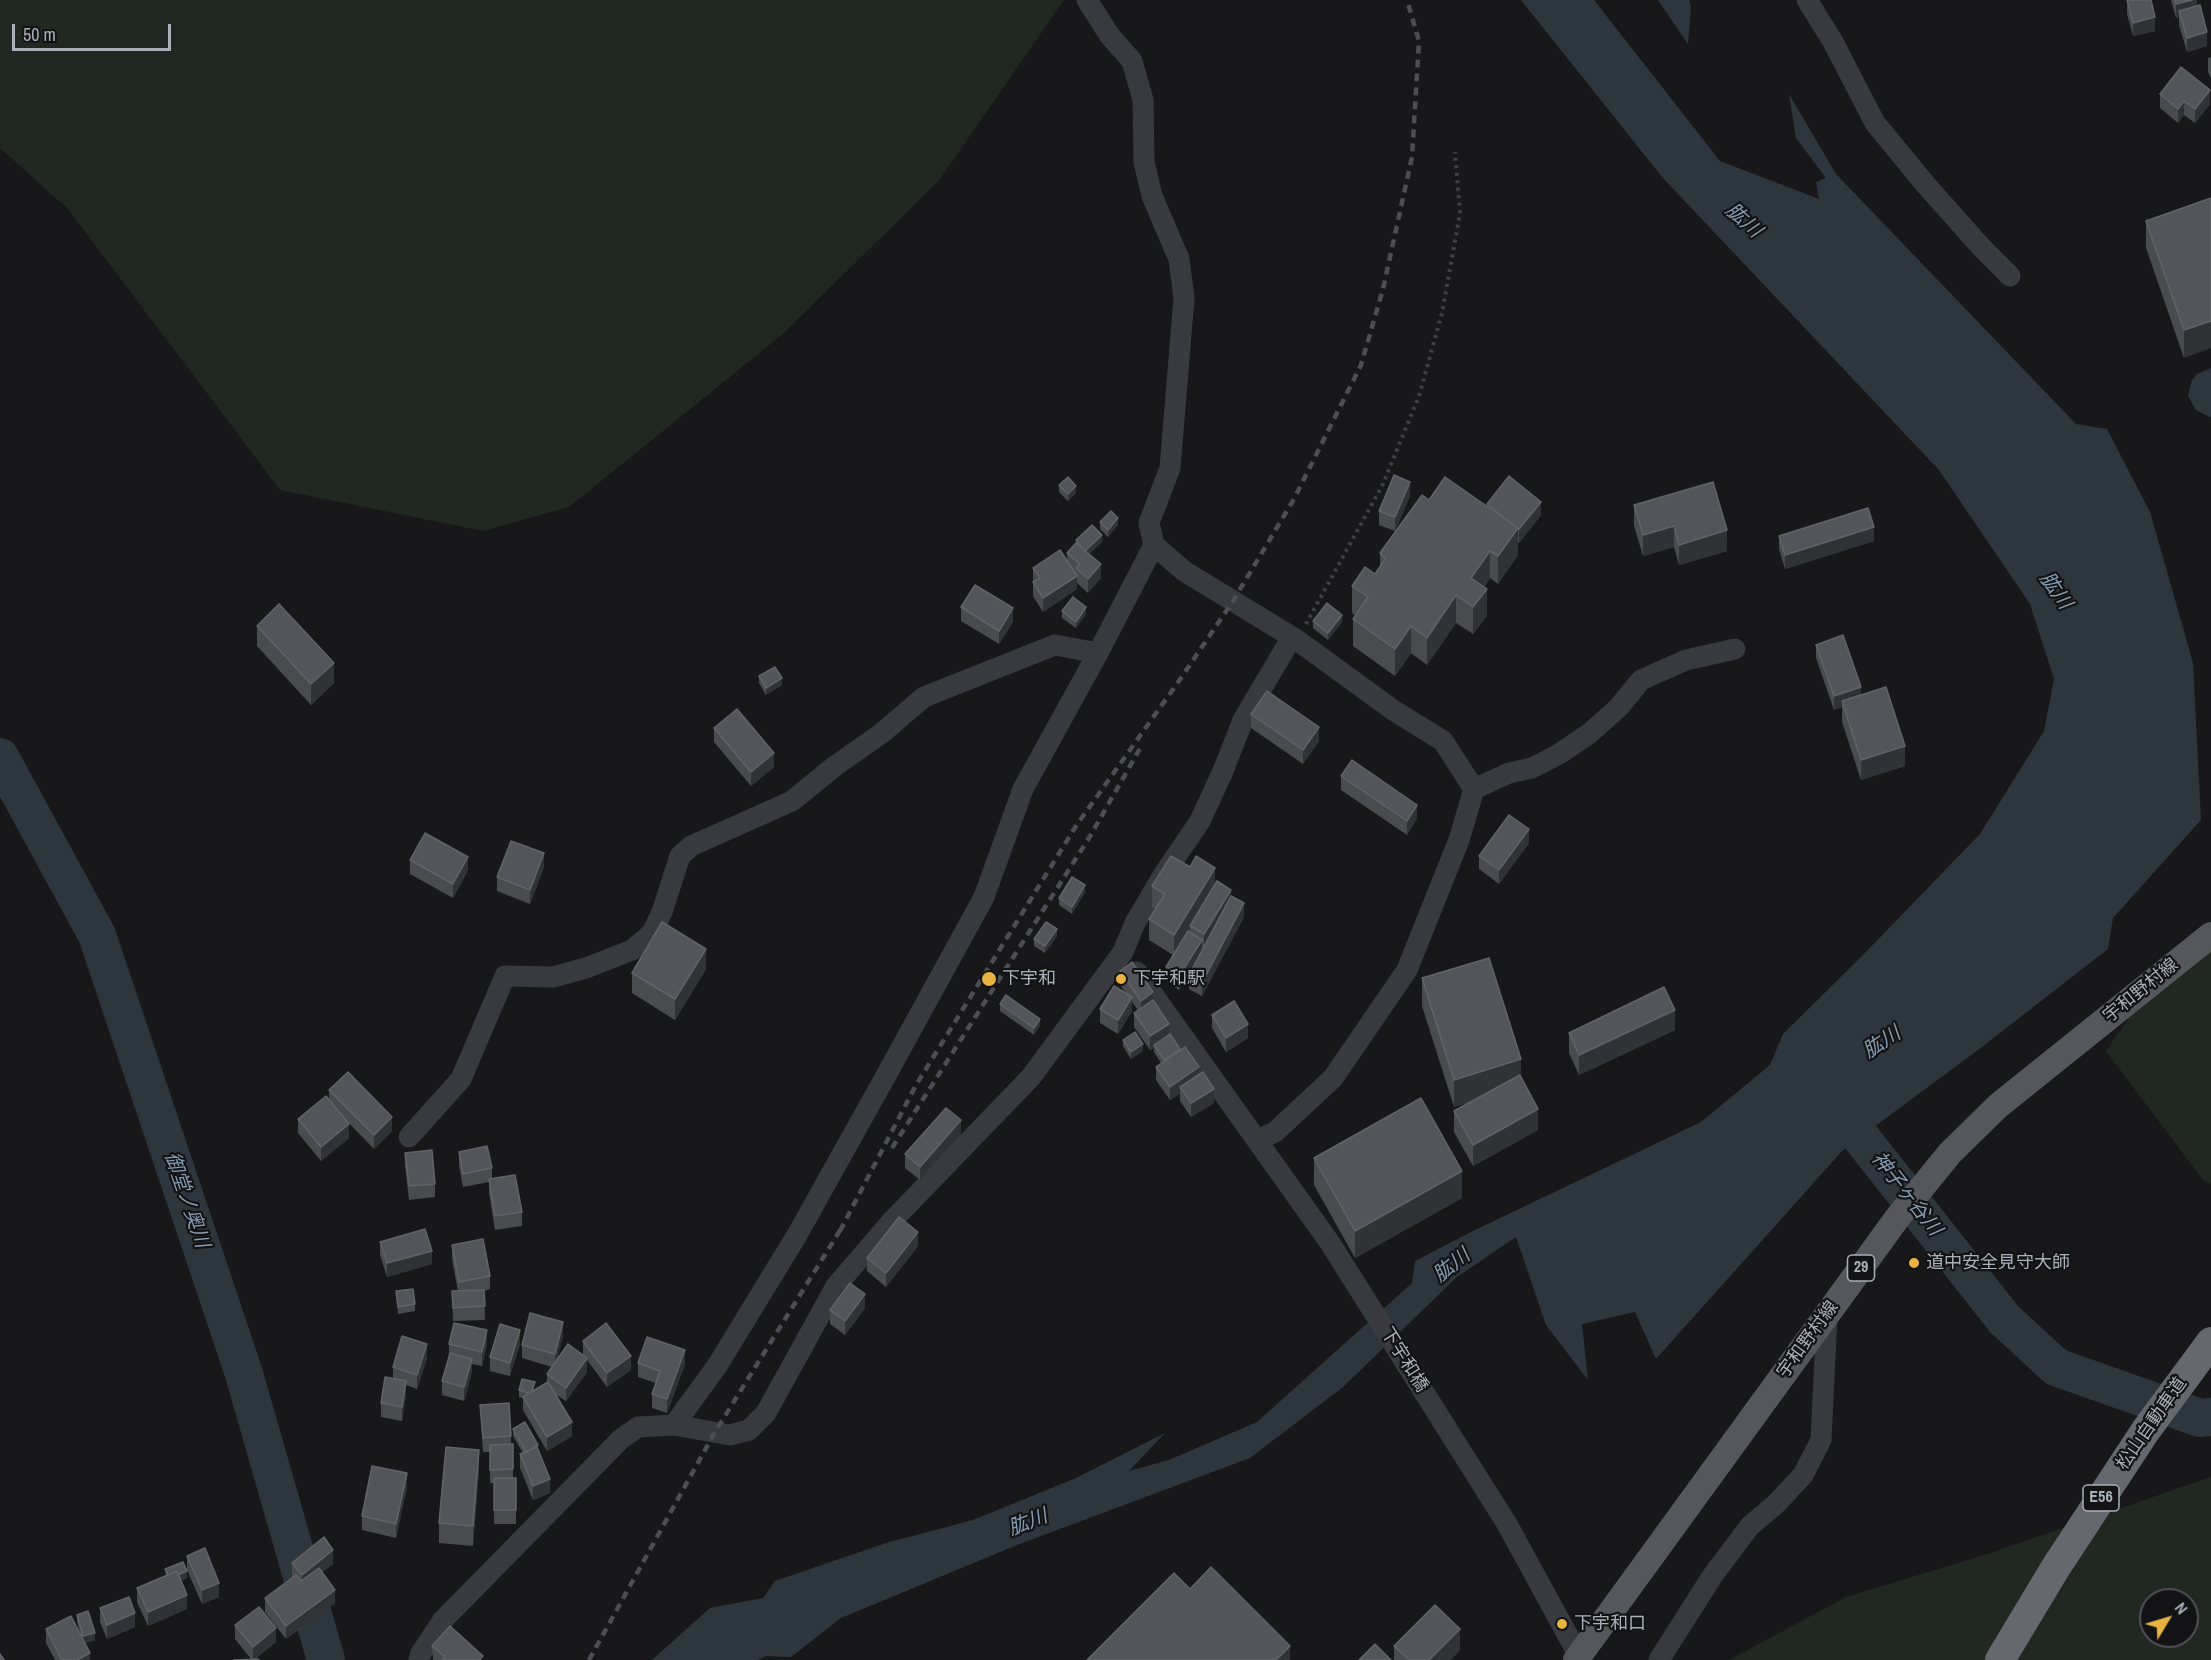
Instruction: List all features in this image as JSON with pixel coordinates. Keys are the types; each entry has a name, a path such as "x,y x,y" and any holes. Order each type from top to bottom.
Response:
{"highway":[{"name":"松山自動車道","path":"2000,1660 2056,1568 2146,1430 2211,1342"}],"main road":[{"name":"宇和野村線","path":"1577,1658 1898,1217 1950,1153 1998,1106 2211,935"}],"street":[{"path":"1087,0 1110,36 1132,61 1143,100 1144,162 1152,196 1179,259 1184,298 1170,468 1149,523 1154,545 1184,571 1294,639 1394,710 1443,741 1474,789"},
{"path":"1807,0 1832,40 1875,123 1933,193 2010,276"},
{"path":"674,1425 717,1366 797,1235 984,897 1023,789 1154,545"},
{"path":"419,1660 421,1653 443,1620 621,1439 639,1427 674,1425 730,1435 749,1430 766,1413 836,1286 891,1221 1031,1077 1123,952 1135,923 1162,877 1200,821 1224,771 1243,720 1294,639"},
{"path":"409,1137 461,1079 505,976 553,977 586,968 632,950 652,933 662,912 680,856 692,846 792,801 835,766 882,733 924,697 1055,645 1098,652"},
{"path":"1258,1140 1275,1132 1333,1078 1407,970 1459,840 1474,789 1509,773 1532,768 1559,754 1590,733 1619,707 1641,680 1686,660 1735,649"},
{"name":"下宇和橋","path":"1123,952 1330,1243 1507,1524 1577,1658"},
{"path":"1659,1660 1713,1575 1750,1526 1777,1503 1803,1474 1821,1440 1827,1315"}],"path":[{"path":"1294,639 1383,484 1419,396 1442,313 1460,213 1455,152"}],"shaded area":[{"path":"0,0 1064,0 940,179 783,334 569,507 483,531 280,490 68,209 0,148"},
{"path":"2211,927 2211,1184 2203,1180 2106,1051 2172,956"},
{"path":"2211,1477 2211,1660 1729,1660 1846,1597 1984,1555"}],"water":[{"name":"肱川","path":"1521,0 1594,0 1720,161 1819,199 1816,182 1826,178 1796,138 1789,94 1836,174 2076,424 2107,429 2150,512 2193,663 2201,820 2113,918 2108,949 1978,1050 1843,1150 1656,1359 1635,1312 1582,1324 1588,1380 1546,1325 1516,1237 1457,1277 1343,1387 1250,1458 1017,1545 841,1618 791,1657 766,1656 758,1660 652,1660 710,1608 763,1598 775,1581 886,1543 973,1520 1076,1478 1165,1433 1129,1471 1169,1460 1257,1422 1412,1283 1415,1261 1701,1122 1770,1065 1783,1034 1980,834 2044,731 2054,679 2030,604 1939,470 1662,177"},
{"path":"1658,0 1689,0 1691,7 1688,44"},
{"path":"2211,368 2210,417 2196,410 2188,396 2192,380 2197,374"}],"building":[{"path":"2127,0 2151,0 2155,17 2133,23"},
{"path":"2175,0 2192,0 2176,4"},
{"path":"2200,5 2207,32 2187,38 2179,11"},
{"path":"2181,67 2210,90 2195,109 2184,101 2178,109 2160,94"},
{"path":"2211,198 2211,321 2184,330 2146,221"},
{"path":"1394,475 1410,482 1395,517 1379,511"},
{"path":"1509,476 1541,502 1519,529 1487,504"},
{"path":"1068,477 1076,486 1068,494 1059,485"},
{"path":"1445,477 1518,528 1498,556 1490,551 1471,578 1487,589 1473,607 1456,595 1427,638 1411,626 1395,649 1353,619 1368,597 1352,586 1365,567 1375,574 1385,559 1380,553 1422,495 1429,500"},
{"path":"1713,482 1727,530 1679,545 1674,526 1643,535 1634,505"},
{"path":"1868,508 1874,527 1785,555 1779,536"},
{"path":"1111,511 1118,518 1108,530 1100,522"},
{"path":"1092,525 1102,535 1085,551 1076,540"},
{"path":"1076,543 1101,564 1088,579 1076,568 1080,564 1067,553"},
{"path":"1060,550 1077,576 1043,598 1033,582 1040,578 1033,568"},
{"path":"975,585 1013,608 999,631 961,607"},
{"path":"1073,597 1086,607 1076,622 1062,611"},
{"path":"1327,603 1342,615 1328,633 1313,621"},
{"path":"279,604 334,663 311,684 257,626"},
{"path":"1843,635 1861,687 1834,696 1816,645"},
{"path":"775,667 782,678 766,688 759,676"},
{"path":"1886,687 1905,746 1861,760 1842,701"},
{"path":"1267,691 1319,727 1303,750 1251,714"},
{"path":"737,709 774,753 751,772 714,728"},
{"path":"1352,760 1417,805 1407,821 1341,776"},
{"path":"1509,815 1529,829 1499,870 1479,856"},
{"path":"425,833 468,857 453,884 410,860"},
{"path":"511,841 544,853 530,890 497,877"},
{"path":"1171,856 1190,867 1196,856 1215,868 1174,935 1149,919 1165,894 1152,886"},
{"path":"1072,877 1085,885 1072,907 1059,898"},
{"path":"1217,881 1231,890 1204,934 1190,926"},
{"path":"1231,896 1244,903 1202,983 1189,975"},
{"path":"662,922 706,949 675,999 632,973"},
{"path":"1046,922 1057,929 1045,946 1034,939"},
{"path":"1188,931 1202,940 1179,976 1166,967"},
{"path":"1489,958 1521,1059 1454,1080 1422,978"},
{"path":"1132,962 1153,992 1141,1001 1120,971"},
{"path":"1114,986 1132,997 1118,1020 1100,1009"},
{"path":"1664,987 1675,1010 1579,1055 1569,1033"},
{"path":"1006,995 1040,1019 1034,1028 1000,1004"},
{"path":"1153,1000 1169,1024 1150,1036 1134,1013"},
{"path":"1234,1001 1248,1024 1226,1038 1212,1015"},
{"path":"1135,1032 1143,1044 1131,1052 1123,1040"},
{"path":"1170,1034 1180,1049 1164,1060 1154,1045"},
{"path":"1185,1047 1199,1067 1170,1087 1156,1067"},
{"path":"348,1072 392,1117 374,1135 329,1090"},
{"path":"1203,1072 1214,1089 1191,1103 1180,1087"},
{"path":"1520,1075 1538,1109 1473,1145 1454,1111"},
{"path":"326,1096 349,1124 321,1147 298,1119"},
{"path":"1421,1098 1462,1171 1355,1231 1314,1158"},
{"path":"946,1108 961,1120 920,1167 905,1154"},
{"path":"487,1146 492,1168 463,1174 459,1152"},
{"path":"432,1150 435,1184 409,1186 405,1153"},
{"path":"515,1175 522,1212 495,1216 489,1179"},
{"path":"899,1217 918,1232 886,1273 867,1258"},
{"path":"425,1229 432,1251 387,1263 380,1242"},
{"path":"483,1239 490,1276 459,1282 452,1245"},
{"path":"850,1283 865,1294 845,1321 830,1310"},
{"path":"413,1289 415,1304 398,1307 396,1291"},
{"path":"484,1290 485,1306 453,1308 452,1291"},
{"path":"530,1313 563,1322 555,1354 522,1345"},
{"path":"454,1323 487,1330 482,1352 449,1344"},
{"path":"606,1323 631,1356 607,1373 583,1341"},
{"path":"500,1324 520,1330 510,1363 490,1357"},
{"path":"402,1336 427,1344 417,1375 393,1367"},
{"path":"647,1337 685,1350 667,1399 652,1394 660,1371 638,1363"},
{"path":"568,1344 587,1358 566,1388 547,1374"},
{"path":"450,1353 472,1359 464,1387 442,1381"},
{"path":"385,1377 406,1381 402,1407 381,1403"},
{"path":"522,1379 535,1382 532,1391 528,1393 519,1390"},
{"path":"548,1382 572,1422 547,1437 523,1397"},
{"path":"509,1403 511,1436 483,1438 480,1405"},
{"path":"525,1422 538,1445 526,1452 513,1429"},
{"path":"513,1444 513,1469 490,1470 490,1445"},
{"path":"446,1447 479,1450 473,1526 439,1523"},
{"path":"537,1447 550,1479 533,1486 520,1454"},
{"path":"372,1466 407,1473 396,1524 362,1516"},
{"path":"494,1478 516,1478 516,1510 494,1510"},
{"path":"324,1537 333,1550 302,1575 292,1563"},
{"path":"205,1548 219,1583 202,1590 187,1556"},
{"path":"183,1562 187,1571 178,1575 177,1571 168,1575 165,1569"},
{"path":"1211,1567 1290,1646 1276,1660 1087,1660 1174,1573 1190,1589"},
{"path":"319,1568 335,1590 286,1626 265,1598 296,1575 301,1581"},
{"path":"177,1571 187,1595 148,1612 137,1588"},
{"path":"129,1597 135,1613 107,1625 100,1608"},
{"path":"1435,1605 1460,1629 1429,1660 1409,1660 1394,1646"},
{"path":"259,1607 276,1628 253,1647 235,1625"},
{"path":"88,1611 95,1633 83,1636 77,1615"},
{"path":"71,1616 90,1653 77,1660 62,1660 46,1629"},
{"path":"450,1626 483,1656 479,1660 442,1660 445,1657 432,1646"},
{"path":"1375,1644 1391,1660 1359,1660"}],"waterway":[{"name":"御堂ノ奥川","path":"0,757 97,935 244,1374 326,1660"},
{"name":"神子ヶ谷川","path":"1829,1097 2004,1319 2056,1367 2200,1418 2211,1417"}],"railway":[{"path":"840,1231 916,1085 1076,826 1233,601 1294,499 1361,365 1383,289 1412,157 1419,41 1407,0"},
{"path":"892,1148 1089,838 1142,745"},
{"path":"589,1660 715,1432 844,1224"}],"place":[{"name":"下宇和","path":"989,979"},
{"name":"下宇和駅","path":"1121,979"},
{"name":"道中安全見守大師","path":"1914,1263"},
{"name":"下宇和口","path":"1562,1624"}]}
